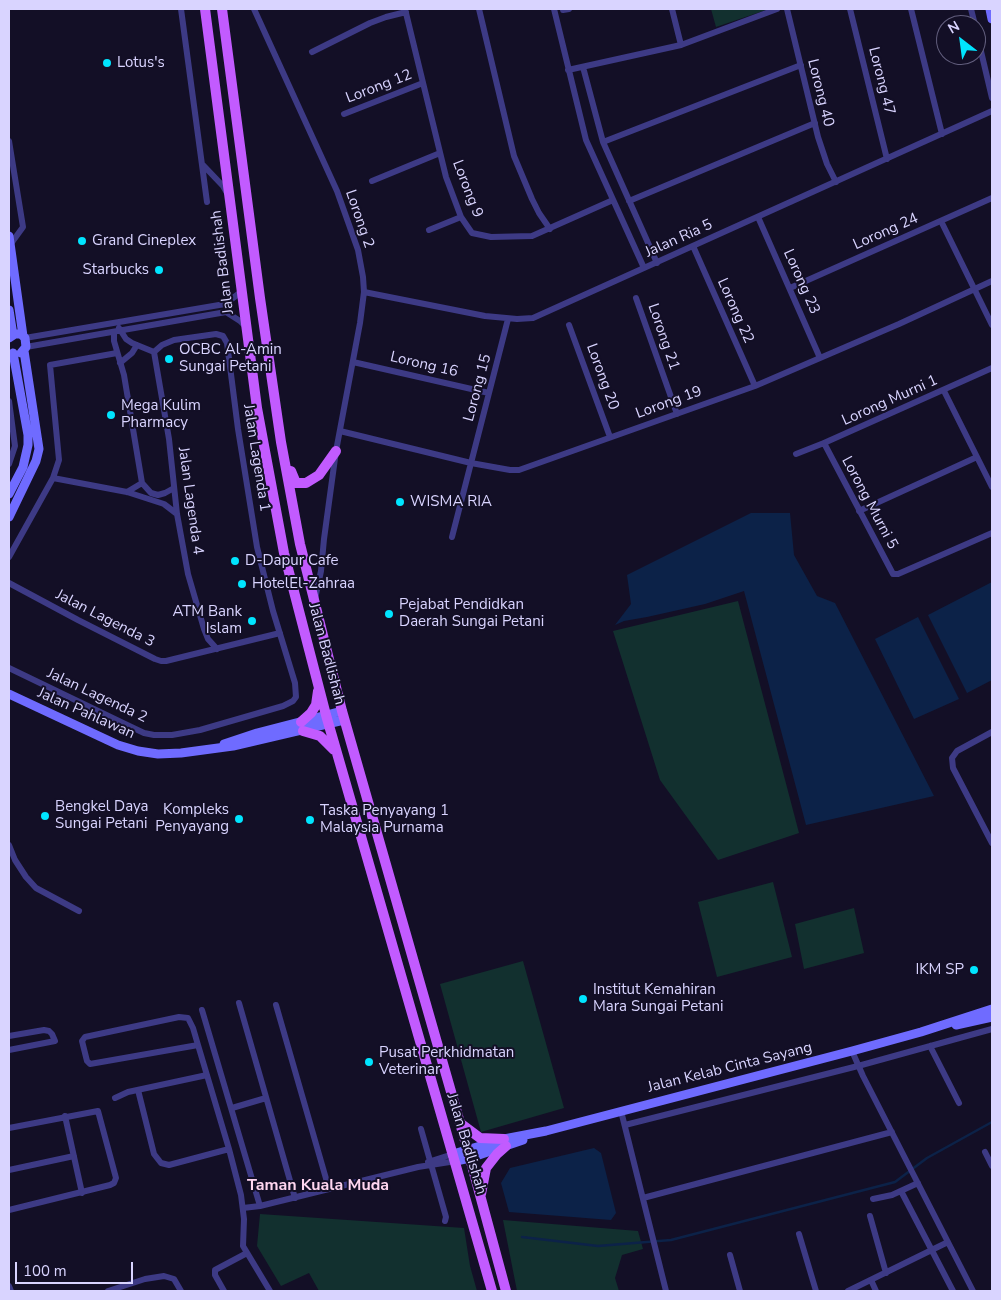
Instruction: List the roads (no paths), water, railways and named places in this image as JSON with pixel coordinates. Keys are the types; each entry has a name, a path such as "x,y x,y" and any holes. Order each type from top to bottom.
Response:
{"main road":[{"name":"Jalan Badlishah","path":"204,9 257,408 281,536 327,720 455,1157 492,1291"},
{"name":"Jalan Badlishah","path":"222,9 260,298 281,442 300,544 343,716 506,1291"},
{"path":"281,442 296,483 306,484 312,481 335,456"},
{"path":"319,687 316,704 302,726 320,736 337,755"},
{"path":"459,1122 480,1138 505,1142 486,1168 480,1198"}],"street":[{"path":"181,9 207,202"},
{"name":"Lorong 2","path":"254,9 272,52 315,140 342,204 358,250 364,292 335,456 321,571 314,600"},
{"path":"479,9 514,156 532,199 550,229"},
{"path":"554,9 586,140 644,268"},
{"path":"672,9 680,45"},
{"path":"568,70 680,45 777,9"},
{"name":"Lorong 40","path":"787,9 814,123 823,153 836,182"},
{"name":"Lorong 47","path":"850,9 887,159"},
{"path":"911,9 942,134"},
{"path":"990,9 992,18"},
{"path":"312,52 370,23 406,11"},
{"name":"Lorong 9","path":"406,11 449,186 461,217 472,233 482,236 532,236 613,200"},
{"path":"984,65 992,98"},
{"path":"603,142 801,66"},
{"path":"583,67 603,142 657,263"},
{"name":"Lorong 12","path":"344,114 423,83"},
{"name":"Jalan Ria 5","path":"364,292 508,319 526,319 541,315 992,111"},
{"path":"629,201 814,123"},
{"path":"9,141 23,227 9,241 39,449 36,461 9,517"},
{"path":"372,181 440,153"},
{"path":"201,162 207,171 223,186 231,201"},
{"name":"Lorong 24","path":"790,288 992,198"},
{"path":"429,230 461,217"},
{"name":"Lorong 23","path":"758,217 820,358"},
{"path":"940,221 992,325"},
{"name":"Lorong 22","path":"693,246 755,386"},
{"name":"Lorong 19","path":"340,431 471,463 519,470 755,386 992,281"},
{"path":"11,351 19,354 25,343 118,322 224,304 241,292"},
{"name":"Lorong 21","path":"636,298 677,414"},
{"path":"9,310 11,336 18,334 25,343"},
{"path":"25,343 117,331 226,312 246,326"},
{"name":"Lorong 15","path":"452,537 508,319"},
{"path":"118,322 117,353 142,483 151,493 158,495 174,488"},
{"name":"Lorong 20","path":"569,326 610,437"},
{"path":"117,331 137,345 154,352"},
{"name":"Jalan Lagenda 1","path":"154,352 162,345 174,340 216,334 224,336 227,343 238,429 257,547 273,611 297,692 293,701"},
{"path":"120,363 132,353 137,345"},
{"path":"9,494 23,467 28,445 28,436 11,351"},
{"name":"Jalan Lagenda 4","path":"154,352 169,439 177,514 188,574 204,629 208,639 217,649"},
{"path":"9,557 53,478 59,460 50,365 117,353"},
{"name":"Lorong 16","path":"353,362 489,393"},
{"name":"Lorong Murni 1","path":"796,454 824,444 992,368"},
{"path":"944,391 992,487"},
{"path":"9,401 15,446 9,464"},
{"name":"Lorong Murni 5","path":"824,444 893,574 898,574 992,533"},
{"path":"859,510 977,457"},
{"path":"53,478 127,492 164,504 177,514"},
{"path":"127,492 142,483"},
{"name":"Jalan Lagenda 3","path":"9,582 12,587 155,660 166,661 280,634"},
{"name":"Jalan Lagenda 2","path":"9,668 123,723 154,735 172,735 200,730 283,706 293,701"},
{"name":"Jalan Pahlawan","path":"9,694 66,722 127,748 158,754 181,754 214,748 257,733 302,726 343,716"},
{"path":"992,732 957,751 952,758 953,768 992,843"},
{"path":"9,845 15,860 36,888 79,911"},
{"path":"239,1003 295,1198"},
{"path":"276,1005 329,1189"},
{"name":"Jalan Kelab Cinta Sayang","path":"455,1157 546,1130 921,1032 992,1009"},
{"path":"202,1010 260,1206"},
{"path":"198,1045 90,1064 82,1041 85,1036 184,1017 191,1022 198,1045 207,1075 229,1149 243,1208 242,1242 270,1291"},
{"name":"Jalan Kelab Cinta Sayang","path":"921,1032 992,1017"},
{"path":"625,1125 858,1066 992,1029"},
{"path":"9,1036 49,1030 55,1041 9,1050"},
{"path":"930,1046 959,1103"},
{"path":"852,1051 973,1291"},
{"path":"115,1098 128,1092 207,1075"},
{"path":"138,1090 154,1154 161,1163 169,1165 229,1149"},
{"path":"232,1108 266,1098"},
{"path":"9,1128 98,1111 116,1173 114,1183 82,1193 9,1210"},
{"path":"621,1111 666,1291"},
{"path":"65,1116 82,1193"},
{"path":"421,1129 446,1217 445,1221"},
{"path":"643,1198 892,1132"},
{"path":"985,1152 992,1166"},
{"path":"9,1170 74,1156"},
{"path":"243,1208 295,1198 455,1157"},
{"path":"873,1200 901,1191 916,1180"},
{"path":"901,1191 954,1291"},
{"path":"870,1216 886,1272"},
{"path":"799,1234 816,1291"},
{"path":"848,1291 948,1242"},
{"path":"224,1291 215,1275 215,1270 247,1253"},
{"path":"730,1255 740,1291"},
{"path":"108,1291 134,1282 164,1276 174,1279 181,1291"},
{"path":"871,1280 876,1291"},
{"path":"9,1286 11,1291"}],"water":[{"path":"751,513 790,513 794,555 817,596 835,603 934,796 806,825 744,591 705,604 624,621 615,625 631,604 627,575"},
{"path":"992,582 992,680 967,693 928,615"},
{"path":"918,617 959,699 914,719 875,639"},
{"path":"594,1148 601,1153 616,1213 611,1220 509,1212 501,1183 510,1168"}],"waterway":[{"path":"522,1237 598,1246 671,1240 895,1182 927,1158 992,1122"}],"place":[{"name":"Lotus's","path":"107,63"},
{"name":"Grand Cineplex","path":"82,241"},
{"name":"Starbucks","path":"159,270"},
{"name":"OCBC Al-Amin Sungai Petani","path":"169,359"},
{"name":"Mega Kulim Pharmacy","path":"111,415"},
{"name":"WISMA RIA","path":"400,502"},
{"name":"D-Dapur Cafe","path":"235,561"},
{"name":"HotelEl-Zahraa","path":"242,584"},
{"name":"Pejabat Pendidkan Daerah Sungai Petani","path":"389,614"},
{"name":"ATM Bank Islam","path":"252,621"},
{"name":"Bengkel Daya Sungai Petani","path":"45,816"},
{"name":"Kompleks Penyayang","path":"239,819"},
{"name":"Taska Penyayang 1 Malaysia Purnama","path":"310,820"},
{"name":"IKM SP","path":"974,970"},
{"name":"Institut Kemahiran Mara Sungai Petani","path":"583,999"},
{"name":"Pusat Perkhidmatan Veterinar","path":"369,1062"}],"district":[{"name":"Taman Kuala Muda","path":"318,1186"}]}
